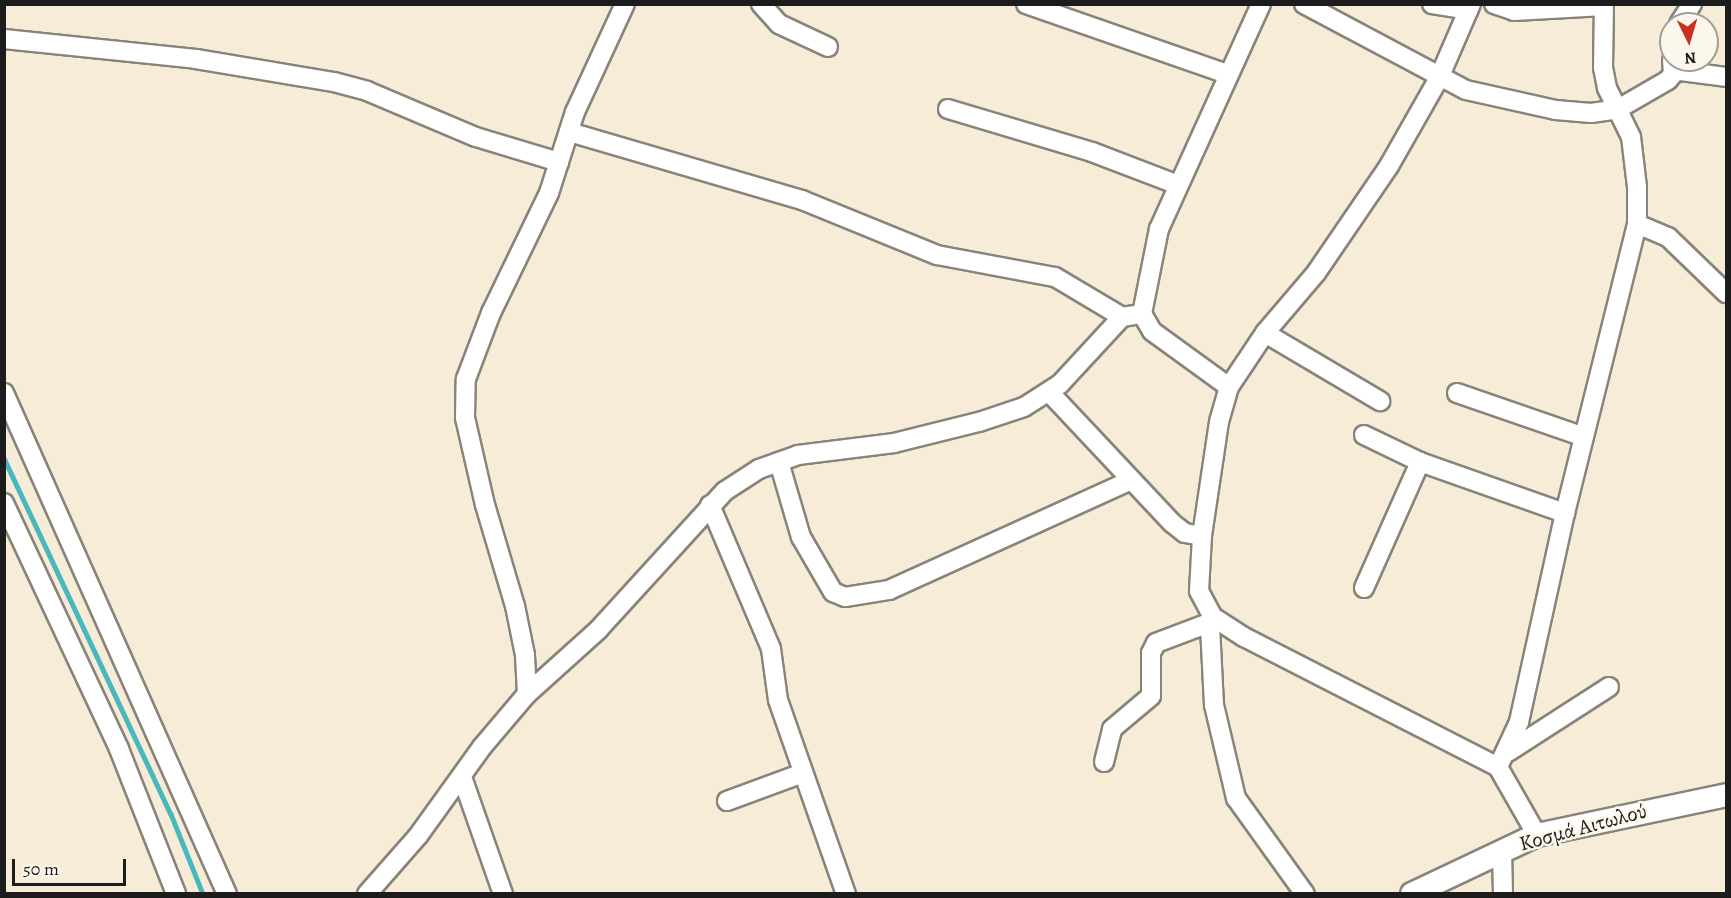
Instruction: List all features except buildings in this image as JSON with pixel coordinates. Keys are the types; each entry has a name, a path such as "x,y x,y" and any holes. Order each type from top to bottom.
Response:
{"main road":[{"name":"Κοσμά Αιτωλού","path":"1412,894 1537,835 1726,795"}],"street":[{"path":"527,694 525,655 476,468 464,394 475,351 549,193 569,132 625,4"},
{"path":"761,4 778,24 828,47"},
{"path":"1026,4 1227,74"},
{"path":"1229,387 1152,331 1142,314 1159,229 1227,74 1261,4"},
{"path":"1304,4 1439,78 1466,90 1556,110 1591,113 1618,109 1663,84 1668,72"},
{"path":"1305,894 1236,798 1214,705 1213,623 1200,596 1202,536 1219,422 1229,387 1265,333 1316,273 1361,207 1439,78 1470,7 1432,4"},
{"path":"1494,4 1514,11 1604,5 1604,77 1632,145 1637,224 1565,513 1519,722 1508,752 1498,767"},
{"path":"4,39 196,59 334,82 367,91 476,137 559,162"},
{"path":"1710,72 1726,77"},
{"path":"948,109 1092,152 1178,185"},
{"path":"569,132 801,200 937,255 1055,277 1122,316 1142,314"},
{"path":"1637,224 1668,237 1726,293"},
{"path":"367,894 418,836 527,694 598,630 710,505 740,480 779,462 957,428 1002,415 1050,393 1122,316"},
{"path":"1265,333 1380,401"},
{"path":"4,393 227,894"},
{"path":"1050,393 1175,525 1202,536"},
{"path":"1457,393 1584,437"},
{"path":"1364,435 1420,462 1565,513"},
{"path":"779,462 801,537 833,592 845,597 889,590 1131,480"},
{"path":"1364,588 1420,462"},
{"path":"4,503 119,749 176,894"},
{"path":"710,505 771,649 777,700 846,894"},
{"path":"1104,762 1112,729 1151,696 1151,653 1156,643 1213,623 1498,767 1537,835"},
{"path":"1508,752 1609,687"},
{"path":"727,801 803,773"},
{"path":"462,777 503,894"},
{"path":"1502,850 1503,894"}],"waterway":[{"path":"4,458 171,814 203,894"}]}
